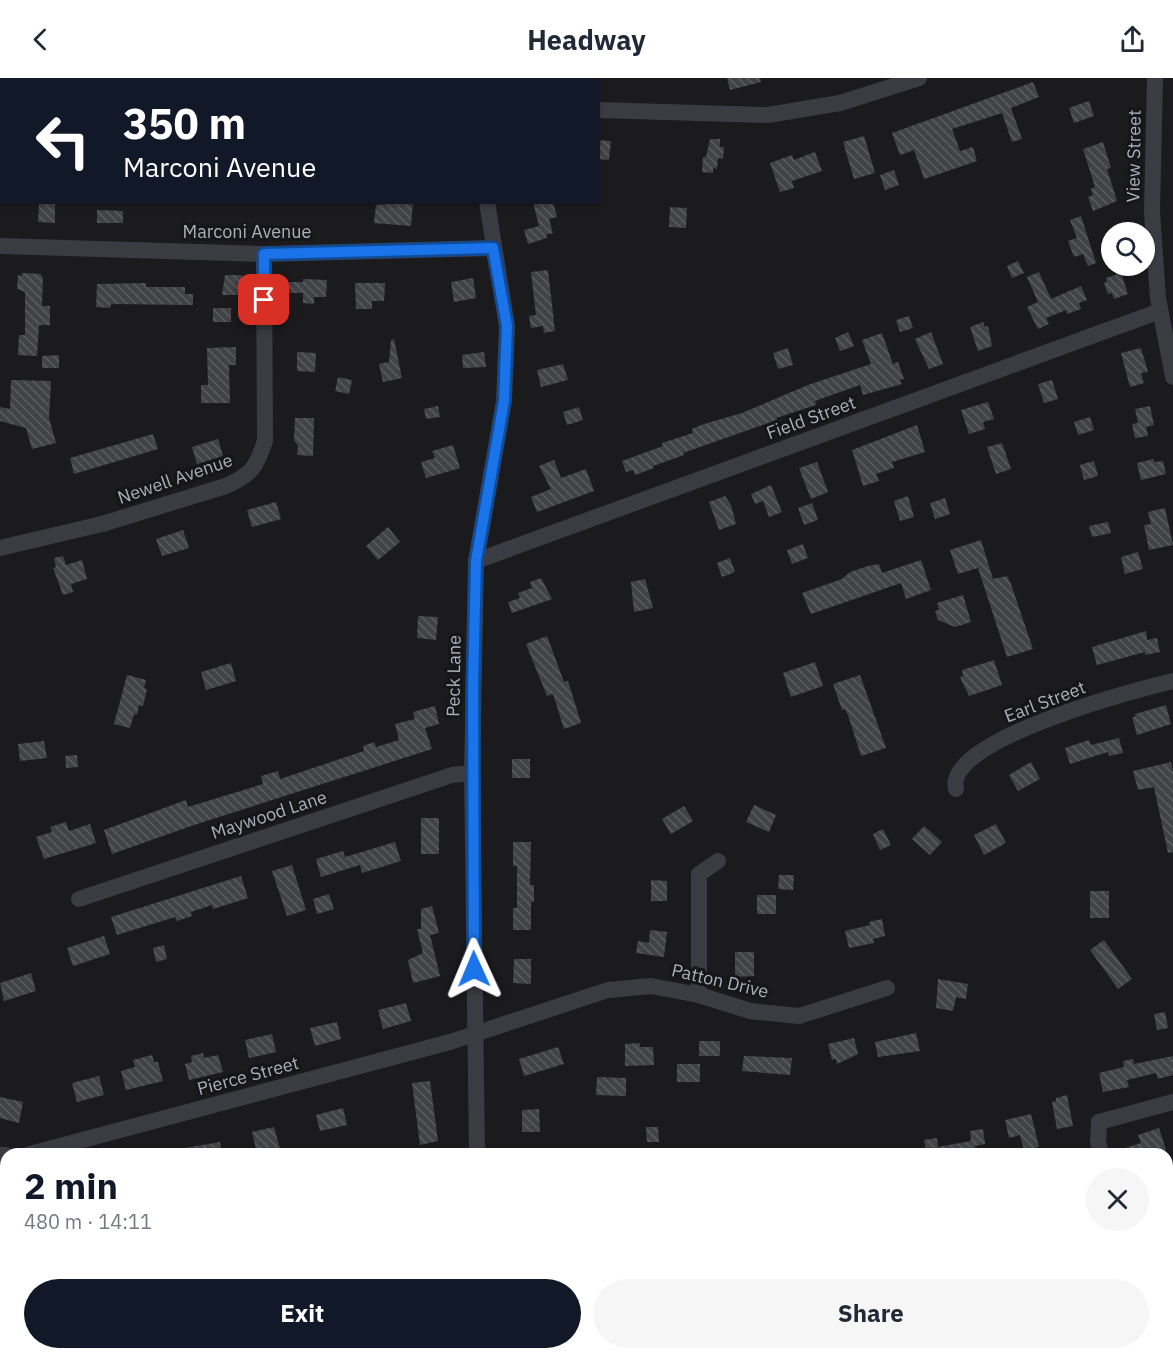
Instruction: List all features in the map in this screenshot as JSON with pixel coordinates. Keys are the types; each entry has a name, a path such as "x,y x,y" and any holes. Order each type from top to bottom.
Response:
{"street":[{"path":"600,110 768,115 840,103 920,78"},
{"name":"View Street","path":"1155,78 1152,212 1160,311 1173,377"},
{"name":"Peck Lane","path":"477,1148 472,773 476,561 504,401 507,326 487,204"},
{"name":"Marconi Avenue","path":"0,246 264,254 493,248"},
{"name":"Newell Avenue","path":"0,548 102,524 226,486 243,478 257,465 265,441 264,254"},
{"name":"Field Street","path":"476,561 1160,311"},
{"name":"Earl Street","path":"956,789 955,784 960,767 995,743 1049,718 1173,681"},
{"name":"Maywood Lane","path":"79,899 452,775 472,773"},
{"path":"699,996 699,874 718,861"},
{"name":"Patton Drive","path":"476,1034 608,990 651,986 699,996 750,1011 799,1016 887,988"},
{"name":"Pierce Street","path":"52,1148 476,1034"},
{"path":"1101,1148 1099,1122 1173,1102"}],"building":[{"path":"727,78 760,78 761,82 730,90"},
{"path":"1033,82 1039,97 1011,108 1022,139 1012,142 1002,113 952,129 960,151 973,147 977,161 924,179 914,150 900,155 892,133"},
{"path":"1089,101 1094,116 1074,123 1069,108"},
{"path":"864,136 875,173 854,179 843,142"},
{"path":"710,139 720,139 720,147 724,147 723,159 718,158 717,169 713,168 713,173 702,172 703,157 706,157"},
{"path":"600,140 611,141 609,160 600,159"},
{"path":"1103,142 1111,168 1107,169 1117,201 1093,211 1088,197 1093,195 1091,189 1095,187 1083,149"},
{"path":"815,152 822,171 792,181 794,188 780,192 770,163 792,155 794,160"},
{"path":"894,170 899,185 885,190 880,175"},
{"path":"39,204 55,204 55,223 38,222"},
{"path":"413,204 411,226 374,223 376,205"},
{"path":"534,204 554,204 557,217 549,219 553,233 546,235 547,238 528,244 524,230 539,226"},
{"path":"670,207 687,208 686,228 669,227"},
{"path":"97,210 123,211 123,223 97,223"},
{"path":"1081,216 1096,263 1088,266 1083,254 1074,257 1068,241 1077,238 1070,220"},
{"path":"1018,261 1024,273 1012,278 1007,266"},
{"path":"548,270 555,331 544,333 543,326 531,328 529,316 536,315 531,272"},
{"path":"1039,272 1051,299 1081,286 1087,300 1079,303 1081,309 1067,314 1066,310 1046,318 1049,324 1038,329 1027,307 1038,302 1027,277"},
{"path":"22,273 41,274 43,277 42,306 50,306 50,325 39,325 37,356 18,355 19,335 25,335 25,292 17,289 18,275 22,276"},
{"path":"225,275 242,275 242,295 222,295"},
{"path":"1122,276 1128,294 1114,299 1112,293 1108,294 1104,283 1107,282 1106,278"},
{"path":"473,278 476,298 454,302 451,282"},
{"path":"303,279 327,280 326,297 314,297 314,304 303,303 303,293 288,293 288,282 303,282"},
{"path":"146,283 146,287 185,287 185,294 193,294 193,305 111,304 110,308 96,307 97,284"},
{"path":"355,283 385,283 384,301 372,301 372,309 356,309"},
{"path":"213,308 231,308 231,322 213,322"},
{"path":"909,316 913,328 900,332 896,320"},
{"path":"983,322 985,327 988,326 992,346 978,351 970,327"},
{"path":"848,332 854,346 840,351 835,338"},
{"path":"931,332 943,364 929,369 915,339"},
{"path":"882,333 893,364 898,362 904,379 900,380 902,384 863,395 860,385 815,401 816,405 776,418 777,420 683,453 684,455 653,466 654,468 635,475 633,470 626,472 622,461 663,446 662,443 693,433 692,429 701,425 742,413 808,385 871,364 862,340"},
{"path":"394,339 402,378 383,382 379,364 389,362 391,340"},
{"path":"236,347 236,365 229,365 230,403 201,403 201,385 208,385 207,348"},
{"path":"788,348 793,365 778,369 773,353"},
{"path":"1141,348 1148,372 1141,373 1144,383 1130,387 1121,353"},
{"path":"297,352 316,353 315,372 297,371"},
{"path":"484,352 486,367 463,368 462,355"},
{"path":"59,355 59,368 42,368 42,356"},
{"path":"563,364 568,380 541,387 537,370"},
{"path":"338,377 352,380 349,394 335,391"},
{"path":"11,380 51,381 49,418 56,443 32,449 26,428 0,421 0,407 10,409"},
{"path":"1052,380 1058,399 1044,403 1038,384"},
{"path":"988,402 994,419 983,422 985,429 969,434 961,410"},
{"path":"438,406 440,417 426,419 424,409"},
{"path":"1150,406 1154,425 1146,427 1148,436 1135,438 1132,424 1138,423 1135,409"},
{"path":"579,407 583,420 567,425 563,412"},
{"path":"1090,417 1094,430 1078,435 1074,422"},
{"path":"295,418 314,418 313,456 297,455 298,446 294,440"},
{"path":"917,425 925,452 892,462 894,468 876,474 879,481 863,486 852,450"},
{"path":"153,434 158,449 74,474 70,458"},
{"path":"218,439 223,456 197,464 192,447"},
{"path":"1002,443 1011,469 996,474 987,447"},
{"path":"453,445 460,468 426,478 421,462 435,458 432,451"},
{"path":"1154,459 1154,462 1163,461 1166,474 1141,480 1137,463"},
{"path":"554,460 561,478 586,469 594,491 537,512 531,497 551,489 539,466"},
{"path":"1094,461 1098,476 1084,480 1080,465"},
{"path":"817,462 828,492 811,499 799,468"},
{"path":"771,485 782,512 769,517 763,501 755,504 751,494"},
{"path":"725,496 731,505 736,524 719,530 709,502"},
{"path":"908,496 914,517 900,521 894,501"},
{"path":"945,498 950,514 935,519 930,503"},
{"path":"276,502 281,519 252,527 247,510"},
{"path":"812,503 818,520 804,525 798,508"},
{"path":"1165,508 1173,545 1149,550 1144,525 1151,524 1148,512"},
{"path":"1108,522 1111,533 1092,537 1089,526"},
{"path":"388,527 400,542 378,560 366,546"},
{"path":"183,530 189,548 162,556 156,539"},
{"path":"981,540 993,579 1007,576 1011,584 1033,649 1007,657 978,568 958,574 950,550"},
{"path":"803,544 808,558 792,564 787,550"},
{"path":"1138,552 1143,569 1125,574 1121,557"},
{"path":"63,556 66,565 82,560 87,579 71,584 73,592 63,595 53,568 56,567 54,558"},
{"path":"730,558 735,572 722,577 717,563"},
{"path":"921,560 931,590 906,599 901,583 811,614 802,593 842,579 850,572 868,566 879,564 882,573"},
{"path":"541,578 552,599 512,613 508,602 520,598 518,593 532,588 530,582"},
{"path":"645,579 653,608 634,612 631,582"},
{"path":"963,595 971,622 955,627 938,620 935,611 939,610 937,603"},
{"path":"418,616 438,617 436,640 417,638"},
{"path":"1146,631 1147,640 1157,638 1160,652 1145,655 1145,652 1097,665 1092,647"},
{"path":"547,636 564,682 568,681 581,723 564,729 553,694 547,696 526,644"},
{"path":"994,660 1002,685 969,696 960,677 963,676 962,670"},
{"path":"815,662 823,686 791,697 783,673"},
{"path":"231,663 236,681 206,690 201,672"},
{"path":"127,675 146,680 144,688 147,689 143,706 139,705 130,728 114,724"},
{"path":"860,675 886,748 861,756 848,715 845,709 842,710 833,684"},
{"path":"1166,705 1171,724 1137,735 1132,717 1135,717 1135,714"},
{"path":"435,706 439,724 425,728 432,749 194,825 112,854 104,830 186,800 188,807 263,784 261,776 278,771 280,779 364,751 363,746 374,742 376,747 399,740 395,724 415,719 413,712"},
{"path":"1119,738 1123,753 1109,756 1108,752 1070,764 1065,748 1089,740 1091,745"},
{"path":"44,741 47,758 20,761 18,744"},
{"path":"77,755 78,767 66,768 65,756"},
{"path":"512,759 530,759 530,778 512,778"},
{"path":"1031,762 1040,779 1018,791 1009,775"},
{"path":"1171,762 1173,852 1168,853 1154,787 1138,790 1133,771"},
{"path":"754,805 776,815 769,832 746,822"},
{"path":"684,806 693,821 671,834 662,819"},
{"path":"421,818 439,818 439,854 421,854"},
{"path":"66,822 69,831 90,824 96,843 44,859 36,837 52,832 50,827"},
{"path":"996,824 1006,843 984,855 974,835"},
{"path":"924,826 942,842 930,855 912,839"},
{"path":"883,829 891,845 880,850 873,834"},
{"path":"395,842 401,861 362,873 360,865 321,877 316,859 343,851 345,857"},
{"path":"513,842 531,842 530,885 534,885 534,902 531,902 531,930 513,930 513,908 517,908 517,866 513,866"},
{"path":"292,865 306,910 287,916 272,871"},
{"path":"779,875 794,875 793,890 778,889"},
{"path":"241,876 248,898 213,909 212,905 191,912 192,916 177,921 175,917 117,935 111,917"},
{"path":"651,880 667,881 667,901 651,901"},
{"path":"1090,891 1109,891 1109,918 1090,918"},
{"path":"329,894 334,909 317,914 313,899"},
{"path":"757,895 776,895 776,914 757,914"},
{"path":"432,906 439,933 430,935 440,976 413,983 408,960 423,953 417,929 421,929 421,909"},
{"path":"882,919 885,936 873,939 874,943 849,948 845,931 870,925 869,922"},
{"path":"650,930 667,932 664,957 636,953 638,941 649,943"},
{"path":"104,936 110,954 73,966 67,948"},
{"path":"1104,940 1132,979 1118,989 1090,950"},
{"path":"164,945 167,959 156,962 153,948"},
{"path":"735,952 754,952 754,976 735,977"},
{"path":"514,959 531,959 531,984 513,983"},
{"path":"31,973 36,991 4,1001 0,983"},
{"path":"938,979 968,984 966,999 956,997 953,1011 936,1008"},
{"path":"406,1003 411,1021 383,1029 378,1010"},
{"path":"1165,1012 1168,1028 1157,1030 1154,1014"},
{"path":"337,1022 341,1039 315,1046 310,1028"},
{"path":"916,1033 920,1051 878,1057 875,1042"},
{"path":"272,1034 276,1052 249,1058 245,1040"},
{"path":"854,1038 858,1054 837,1064 836,1059 832,1060 828,1044"},
{"path":"699,1041 720,1041 720,1056 699,1056"},
{"path":"640,1043 640,1047 653,1047 654,1065 625,1066 625,1044"},
{"path":"558,1047 564,1064 524,1076 519,1059"},
{"path":"203,1053 204,1058 218,1055 223,1072 189,1080 185,1064 192,1062 191,1056"},
{"path":"152,1055 154,1062 158,1062 163,1081 126,1090 121,1071 135,1067 133,1060"},
{"path":"744,1056 792,1058 790,1075 742,1071"},
{"path":"1173,1056 1173,1075 1158,1079 1156,1073 1127,1080 1129,1087 1103,1092 1099,1073 1124,1067 1123,1061 1133,1059 1134,1064"},
{"path":"677,1064 700,1064 700,1082 677,1082"},
{"path":"99,1076 104,1095 77,1102 72,1083"},
{"path":"597,1077 626,1078 626,1096 596,1095"},
{"path":"430,1081 438,1141 420,1145 412,1083"},
{"path":"1067,1095 1073,1126 1057,1129 1052,1102 1056,1101 1056,1098"},
{"path":"0,1097 23,1102 19,1123 0,1118"},
{"path":"343,1108 347,1125 320,1131 316,1115"},
{"path":"539,1109 540,1132 522,1132 522,1110"},
{"path":"1031,1114 1039,1147 1023,1148 1020,1135 1009,1138 1005,1120"},
{"path":"274,1127 280,1148 256,1148 252,1132"},
{"path":"646,1127 658,1127 659,1142 647,1142"},
{"path":"1159,1128 1165,1148 1125,1148 1141,1143 1138,1135"},
{"path":"983,1129 985,1144 975,1146 975,1148 926,1148 924,1140 937,1138 938,1147 971,1141 970,1131"},
{"path":"220,1142 221,1148 185,1148"}],"route":[{"path":"264,300 264,254 493,248 507,326 504,401 476,561 473,646 474,969"}]}
